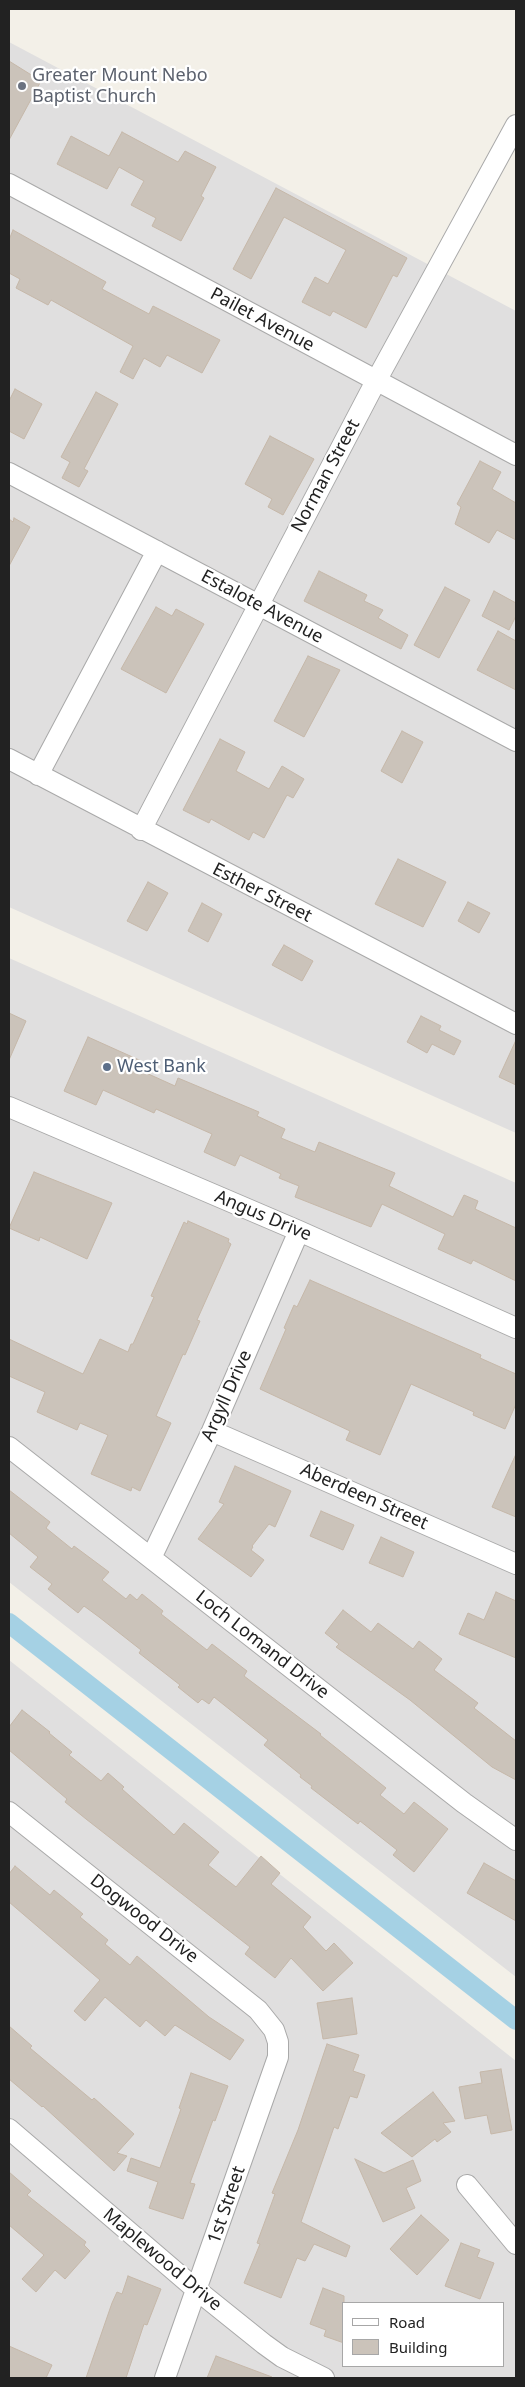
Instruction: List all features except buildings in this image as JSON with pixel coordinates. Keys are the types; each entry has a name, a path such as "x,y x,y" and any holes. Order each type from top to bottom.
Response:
{"street":[{"name":"Norman Street","path":"141,830 376,381 516,125"},
{"name":"Pailet Avenue","path":"9,184 516,455"},
{"name":"Estalote Avenue","path":"9,473 516,741"},
{"path":"38,774 156,551"},
{"name":"Esther Street","path":"9,759 141,830 516,1024"},
{"name":"Angus Drive","path":"9,1107 299,1231 516,1328"},
{"name":"Argyll Drive","path":"151,1558 212,1431 299,1231"},
{"name":"Aberdeen Street","path":"212,1431 516,1564"},
{"name":"Loch Lomand Drive","path":"9,1447 464,1803 516,1840"},
{"name":"Dogwood Drive","path":"9,1812 258,2010 274,2030"},
{"name":"1st Street","path":"165,2378 198,2291 278,2057 278,2042 274,2030"},
{"name":"Maplewood Drive","path":"9,2129 198,2291 282,2357 324,2378"},
{"path":"467,2184 516,2244"}],"shaded area":[{"path":"9,42 516,311 516,1133 9,907"},
{"path":"9,958 516,1183 516,1977 9,1582"},
{"path":"9,1660 516,2061 516,2378 9,2378"}],"waterway":[{"path":"9,1623 516,2020"}],"place":[{"name":"Greater Mount Nebo Baptist Church","path":"22,86"},
{"name":"West Bank","path":"107,1067"}]}
